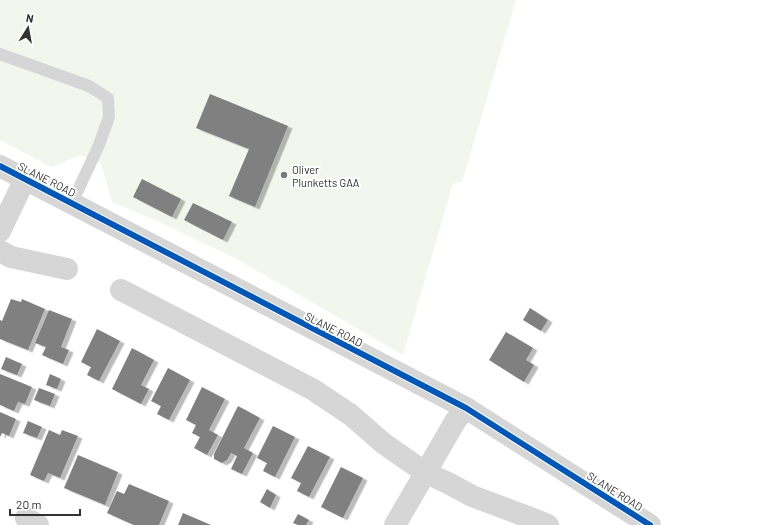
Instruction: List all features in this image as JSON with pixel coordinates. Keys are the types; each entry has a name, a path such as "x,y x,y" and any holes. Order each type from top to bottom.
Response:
{"street":[{"name":"SLANE ROAD","path":"0,166 466,408 650,525"},
{"path":"0,232 25,179"},
{"path":"0,251 11,257 67,269"},
{"path":"121,290 312,389 351,415 383,443 426,473 472,496 548,525"},
{"path":"395,525 456,420 466,408"}],"lane":[{"path":"0,54 89,86 108,98 109,117 99,145 72,203"}],"shaded area":[{"name":"Oliver Plunketts GAA","path":"0,0 516,0 462,182 453,183 403,355 237,259 155,220 112,202 101,164 81,155 51,167 0,140"}],"building":[{"path":"210,94 288,126 255,207 229,196 249,149 196,128"},
{"path":"142,179 181,199 172,217 133,197"},
{"path":"193,203 232,222 223,240 184,220"},
{"path":"11,299 21,302 22,299 45,309 28,350 0,339 0,320 2,321"},
{"path":"530,308 548,320 541,331 523,320"},
{"path":"49,310 72,319 61,347 69,350 63,364 42,355 46,347 35,343"},
{"path":"97,329 120,341 99,381 87,375 91,367 81,362"},
{"path":"506,332 533,348 526,360 534,365 524,382 489,360"},
{"path":"132,348 154,360 141,385 149,389 141,404 112,389"},
{"path":"6,357 22,364 17,375 1,369"},
{"path":"168,368 190,380 169,420 157,414 161,406 151,401"},
{"path":"0,374 32,387 25,404 18,402 14,411 0,405"},
{"path":"50,374 61,379 57,389 46,385"},
{"path":"202,387 225,399 209,430 218,435 207,455 194,448 200,437 192,433 196,425 186,420"},
{"path":"39,388 55,394 50,406 34,400"},
{"path":"238,406 260,418 244,448 253,453 242,474 231,469 237,456 231,453 227,460 222,463 214,459 214,454"},
{"path":"0,412 16,419 9,436 2,433 0,437"},
{"path":"28,421 42,427 37,438 23,433"},
{"path":"273,426 295,437 275,477 263,471 267,463 257,458"},
{"path":"49,430 60,435 62,430 78,436 60,478 48,473 44,481 30,475"},
{"path":"308,446 330,457 309,497 297,491 301,483 291,478"},
{"path":"78,455 118,472 105,505 64,488"},
{"path":"341,467 363,478 343,518 321,507"},
{"path":"129,484 169,501 159,525 134,525 107,513 117,491 124,494"},
{"path":"267,489 276,495 270,508 260,502"},
{"path":"183,513 211,525 178,525"},
{"path":"298,514 309,520 306,525 298,525 293,523"}],"cycle path":[{"path":"0,166 466,408 650,525"}],"place":[{"name":"Oliver Plunketts GAA","path":"284,175"}]}
